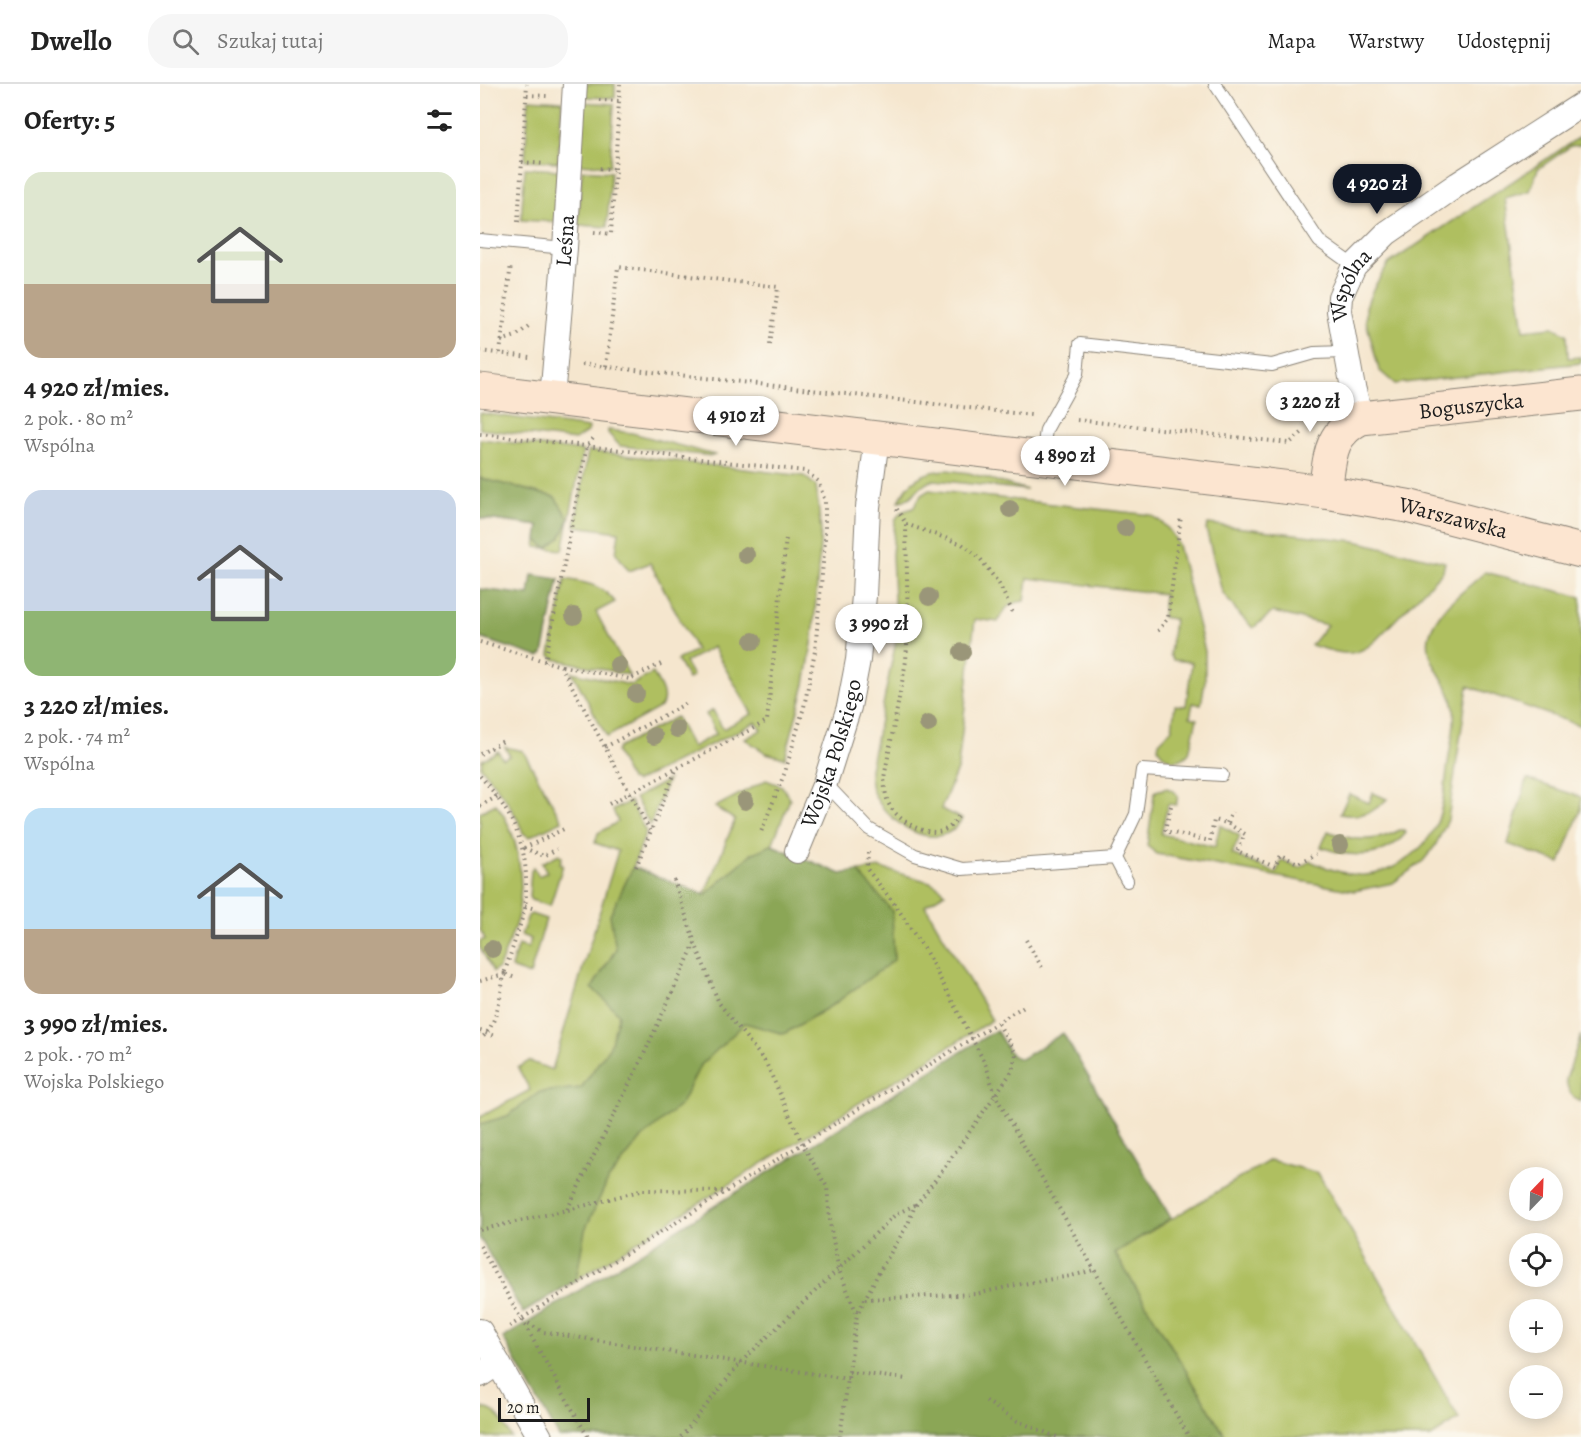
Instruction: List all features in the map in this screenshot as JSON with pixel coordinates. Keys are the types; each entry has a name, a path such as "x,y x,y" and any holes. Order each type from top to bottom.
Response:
{"main road":[{"path":"480,390 1119,469 1325,492 1335,441 1341,431 1361,418"},
{"name":"Boguszycka","path":"1361,418 1581,394"},
{"name":"Warszawska","path":"1325,492 1407,506 1581,551"}],"street":[{"name":"Leśna","path":"552,398 566,239 575,84"},
{"name":"Wspólna","path":"1361,418 1345,352 1339,310 1341,297 1354,266 1387,233 1581,105"},
{"name":"Wojska Polskiego","path":"797,851 825,783 849,707 858,660 864,596 868,507 877,439"},
{"path":"483,1336 489,1369 540,1437"}],"lane":[{"path":"1215,84 1319,241 1354,266"},
{"path":"480,240 517,244 566,239"},
{"path":"1042,458 1046,430 1077,374 1080,344 1272,365 1314,353 1345,352"},
{"path":"1115,858 1136,814 1142,770 1222,775"},
{"path":"825,783 869,829 915,855 962,869 1115,858"},
{"path":"1115,858 1127,881"}],"path":[{"path":"500,353 512,256 517,244 527,84"},
{"path":"566,239 611,234 620,84"},
{"path":"570,166 615,169"},
{"path":"606,366 618,267 778,287 770,345"},
{"path":"480,351 532,357"},
{"path":"575,363 1290,443"},
{"path":"545,662 587,446 598,432"},
{"path":"480,434 805,471 818,481 825,501 825,541 815,651 804,707 785,771 761,832"},
{"path":"897,509 906,524 908,630 906,662 884,778 885,792 890,806 900,817 933,832 948,828 958,817"},
{"path":"1158,632 1168,618 1181,516"},
{"path":"906,524 962,544 979,557 999,584 1014,615"},
{"path":"609,804 766,721 786,538"},
{"path":"480,642 561,666 630,679 663,663"},
{"path":"561,666 651,832"},
{"path":"605,747 687,703"},
{"path":"480,754 505,740"},
{"path":"636,867 677,768"},
{"path":"480,776 498,796 524,848 525,906 504,974 501,998 488,1034 480,1039"},
{"path":"480,806 498,796"},
{"path":"1171,806 1165,831 1209,841 1214,820 1227,823 1245,834 1237,851 1275,867 1280,855 1298,863 1316,854"},
{"path":"1227,823 1232,812"},
{"path":"524,848 566,828"},
{"path":"869,829 867,869 897,906 927,954 986,1065 995,1095 1189,1437"},
{"path":"524,848 544,856 557,849"},
{"path":"674,880 719,1004 766,1063 803,1145 826,1187 839,1270 857,1314"},
{"path":"525,906 536,909"},
{"path":"1026,940 1044,972"},
{"path":"567,1210 640,1063 695,943"},
{"path":"480,981 504,974 516,978"},
{"path":"483,1336 521,1319 1024,1006"},
{"path":"840,1437 857,1314 909,1224 915,1205 942,1171 1012,1071 1016,1054 998,1023"},
{"path":"480,1031 497,1037"},
{"path":"480,1230 644,1190 727,1191"},
{"path":"681,1437 740,1362 896,1214 915,1205"},
{"path":"480,1246 588,1437"},
{"path":"865,1299 976,1294 1094,1270"},
{"path":"521,1319 543,1332 848,1379"},
{"path":"849,1372 906,1380"},
{"path":"986,1401 1017,1421 1057,1437"}],"green space":[{"path":"583,84 615,84 615,98 582,97"},
{"path":"529,99 562,101 558,162 525,160"},
{"path":"581,102 614,104 610,166 577,164"},
{"path":"1581,136 1581,145 1571,146 1538,169 1530,191 1505,198 1524,330 1553,327 1567,334 1568,358 1581,357 1581,363 1395,384 1379,370 1366,321 1366,307 1373,289 1388,264"},
{"path":"525,168 558,170 555,222 521,220"},
{"path":"582,170 611,172 607,227 578,225"},
{"path":"480,413 589,428 575,440 480,429"},
{"path":"608,430 632,433 715,455 620,446"},
{"path":"480,439 583,451 563,550 536,547 539,526 480,518"},
{"path":"588,451 804,476 816,486 821,531 813,638 805,684 785,758 766,753 745,739 761,730 756,722 636,782 630,780 616,752 618,748 676,717 692,747 716,734 706,714 713,710 723,729 752,714 713,647 685,662 693,676 688,679 677,660 696,650 650,563 629,571 616,553 619,532 575,526"},
{"path":"947,470 969,473 1027,490 934,480 928,482 909,498 899,501 907,487 918,478 931,472"},
{"path":"480,478 555,497 569,519 561,537 547,548 537,540 539,526 480,518"},
{"path":"929,490 1151,515 1167,528 1178,545 1205,651 1205,681 1201,705 1193,703 1190,717 1197,719 1189,753 1185,757 1172,760 1164,756 1158,748 1159,742 1172,729 1175,705 1186,706 1192,662 1173,660 1170,655 1174,619 1162,617 1164,594 1028,578 1025,601 1008,607 998,622 975,619 958,767 941,809 962,819 952,830 940,836 927,836 914,832 889,815 873,792 870,769 896,641 892,555 895,520 901,512 913,508 921,495"},
{"path":"1208,524 1355,541 1445,562 1443,571 1375,641 1359,651 1337,652 1311,645 1327,625 1273,612 1253,628 1222,592 1206,529"},
{"path":"1485,572 1581,597 1581,726 1468,686 1448,820 1435,846 1423,861 1393,883 1354,891 1157,854 1147,846 1154,795 1156,791 1167,788 1178,796 1176,805 1168,804 1161,834 1215,847 1220,825 1240,836 1232,854 1276,873 1282,860 1300,868 1310,861 1346,873 1370,875 1393,867 1414,853 1430,835 1439,818 1454,721 1452,699 1430,656 1429,637 1432,627 1444,609"},
{"path":"532,575 559,579 543,654 539,657 480,638 480,589 529,595"},
{"path":"565,579 599,588 615,602 596,612 629,675 554,659 550,655"},
{"path":"572,672 631,685 653,673 662,690 663,703 661,707 607,737"},
{"path":"505,747 523,751 562,821 529,837 523,833 507,801 481,767 482,760 498,751 503,759 510,756"},
{"path":"1527,779 1581,797 1581,809 1560,863 1508,844"},
{"path":"668,780 650,825 635,798"},
{"path":"766,780 782,786 790,799 772,845 841,874 880,868 930,882 941,888 945,893 925,905 992,1020 523,1313 480,1238 480,1117 530,1090 518,1068 529,1061 552,1070 618,851 595,843 598,833 618,822 613,810 630,801 646,832 633,867 704,895 735,820 715,807"},
{"path":"1373,793 1387,799 1377,808 1366,813 1340,814 1349,794 1369,803"},
{"path":"496,804 504,816 515,843 521,886 518,915 514,928 499,968 493,972 480,947 480,941 485,939 480,929 480,812"},
{"path":"1400,830 1406,833 1387,849 1377,853 1355,855 1321,847 1328,831 1364,840 1382,837"},
{"path":"771,845 841,874 858,871 892,911 894,960 834,1004 784,1034 745,1023 700,1066 681,1104 640,1140 608,1180 585,1230 576,1280 523,1313 480,1238 480,1124 507,1116 540,1092 581,1088 610,1046 619,1014 592,988 616,949 610,915 633,867 705,895 751,854"},
{"path":"559,854 562,857 560,864 563,865 550,906 531,900 529,897 533,867 539,876 547,872 542,863"},
{"path":"531,914 546,919 530,975 511,967 518,945 528,948 531,939 521,935 528,916"},
{"path":"996,1030 1011,1055 1021,1059 1063,1033 1171,1218 1115,1253 1226,1437 559,1437 503,1338"},
{"path":"1581,1035 1581,1102 1570,1093 1566,1079"},
{"path":"1270,1160 1318,1173 1459,1419 1431,1437 1226,1437 1114,1253"},
{"path":"480,1408 496,1413 511,1437 480,1437"}]}
